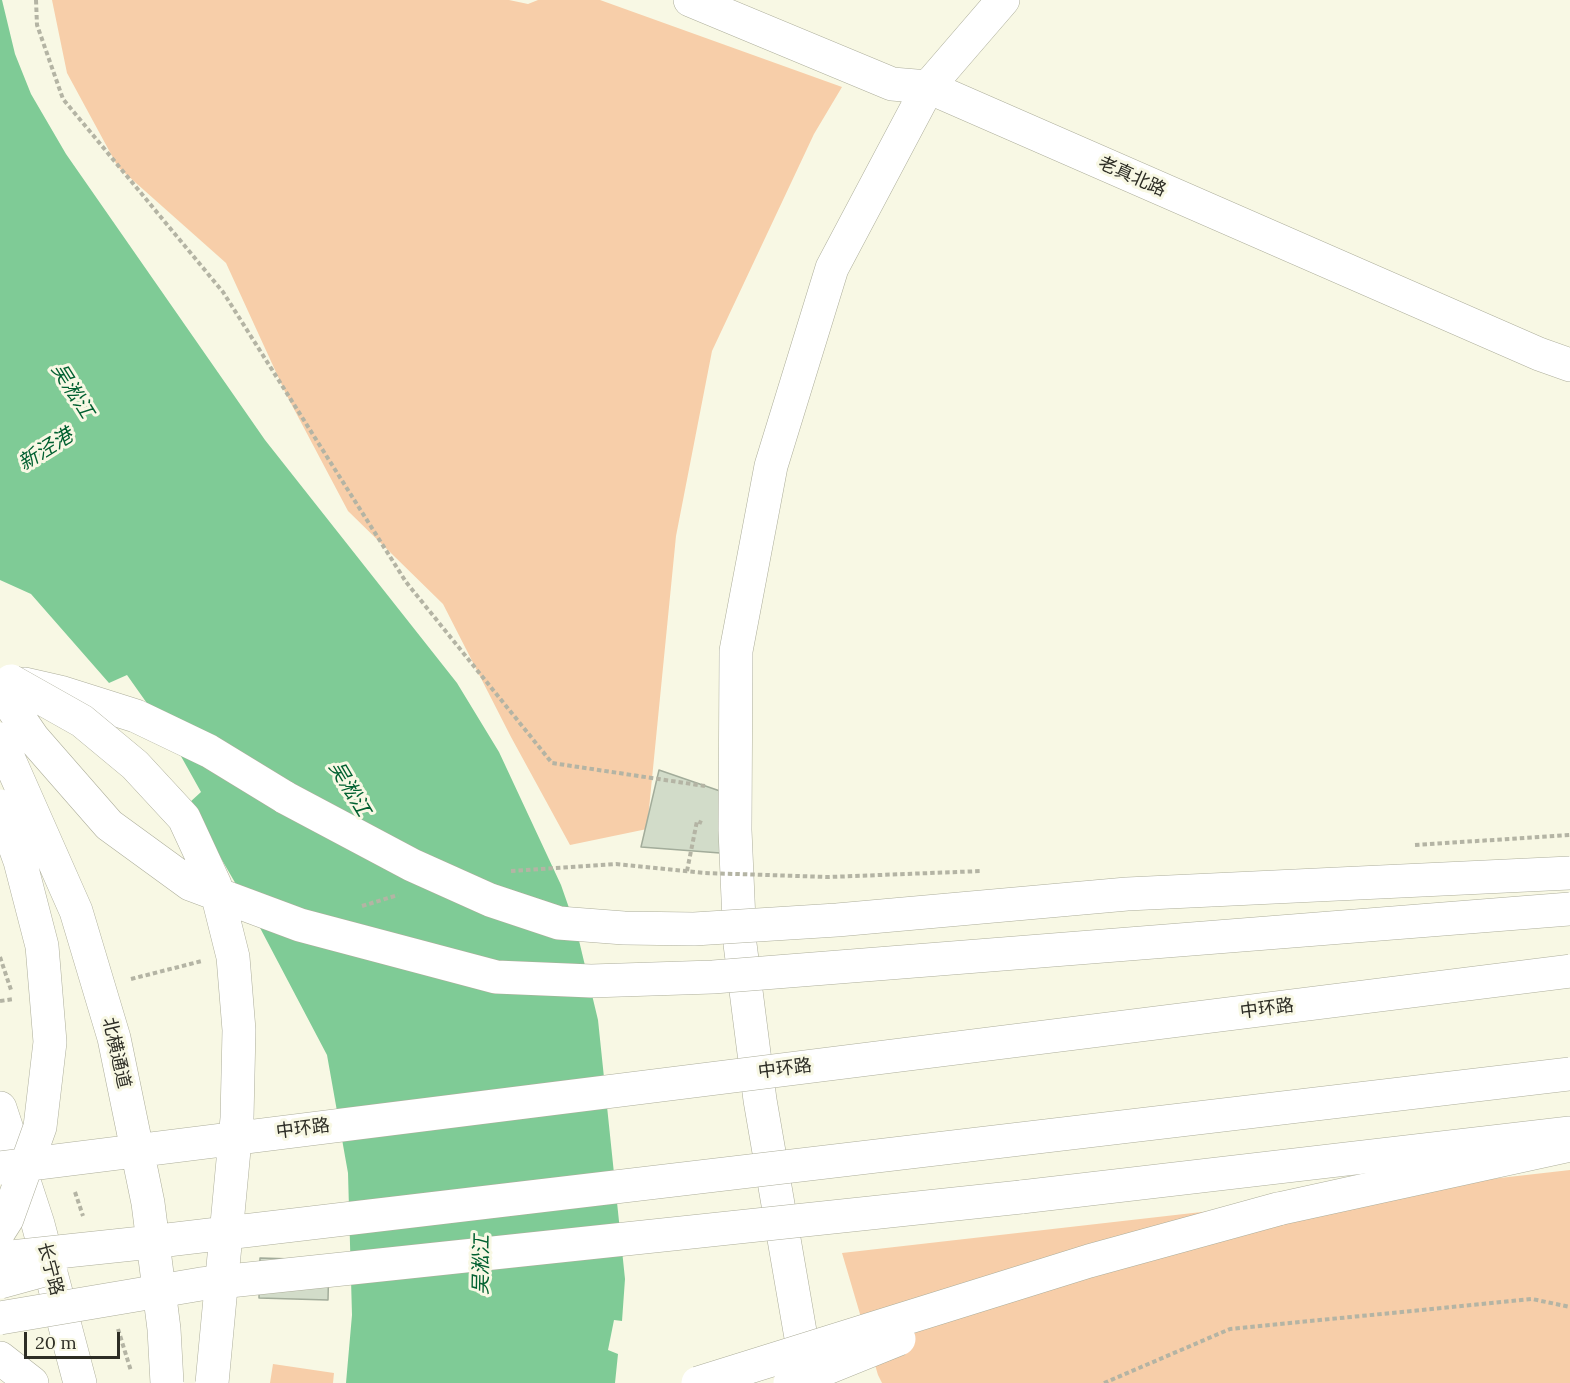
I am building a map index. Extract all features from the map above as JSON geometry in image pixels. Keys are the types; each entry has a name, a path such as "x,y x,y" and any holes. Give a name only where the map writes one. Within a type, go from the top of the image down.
{"main road":[{"name":"老真北路","path":"690,0 892,84 928,87 1517,345 1570,365"},
{"path":"809,1383 760,1100 740,944 735,790 736,651 771,466 832,268 928,87 1003,0"},
{"path":"4,683 60,692 136,716 209,751 286,798 412,865 490,900 559,923 624,928 694,929 837,920 1127,894 1570,873"},
{"path":"4,683 33,738 110,825 190,884 300,925 496,977 591,981 713,977 1570,909"},
{"path":"4,683 82,721 135,765 184,818 215,885 233,957 239,1030 237,1118 212,1383"},
{"name":"北横通道","path":"0,739 76,911 114,1038 148,1203 164,1329 167,1383"},
{"path":"0,806 20,861 42,946 50,1042 40,1127 7,1219 0,1230"},
{"name":"中环路","path":"0,1168 1570,972"},
{"path":"0,1258 1570,1074"},
{"name":"长宁路","path":"0,1108 38,1224 80,1383"},
{"path":"0,1318 201,1284 1021,1197 1570,1132"},
{"path":"0,1144 129,1151"},
{"path":"698,1383 1089,1261 1278,1209 1570,1145"},
{"path":"0,1282 142,1243"},
{"path":"790,1383 1089,1261"},
{"path":"0,1358 32,1383"},
{"path":"0,1374 3,1383"}],"path":[{"path":"36,0 37,26 63,99 223,292 406,582 552,763 735,790"},
{"path":"1408,845 1570,835"},
{"path":"501,872 616,864 705,873 829,877 982,871"},
{"path":"351,910 404,894"},
{"path":"126,980 207,959"},
{"path":"0,1001 21,998"},
{"path":"1104,1383 1230,1329 1532,1299 1570,1307"}],"shaded area":[{"path":"52,0 509,0 528,4 538,0 600,0 842,87 814,134 712,351 676,536 647,829 570,845 511,737 443,604 348,511 286,394 226,263 118,167 67,73"},
{"path":"1570,1170 1570,1383 882,1383 842,1253"},
{"path":"273,1364 334,1373 333,1383 270,1383"}],"water":[{"path":"0,0 2,0 15,54 31,94 66,154 265,440 457,683 499,752 561,885 576,928 598,1020 625,1279 622,1321 614,1320 608,1350 618,1354 615,1383 346,1383 352,1315 348,1173 327,1055 248,905 189,803 201,792 168,733 127,675 109,683 31,594 0,580"}],"building":[{"path":"659,770 720,791 720,853 641,847"},
{"path":"260,1258 329,1260 328,1300 259,1298"}],"water label":[{"name":"吴淞江","path":"72,391"},
{"name":"新泾港","path":"46,450"},
{"name":"吴淞江","path":"349,789"},
{"name":"吴淞江","path":"482,1265"}]}
